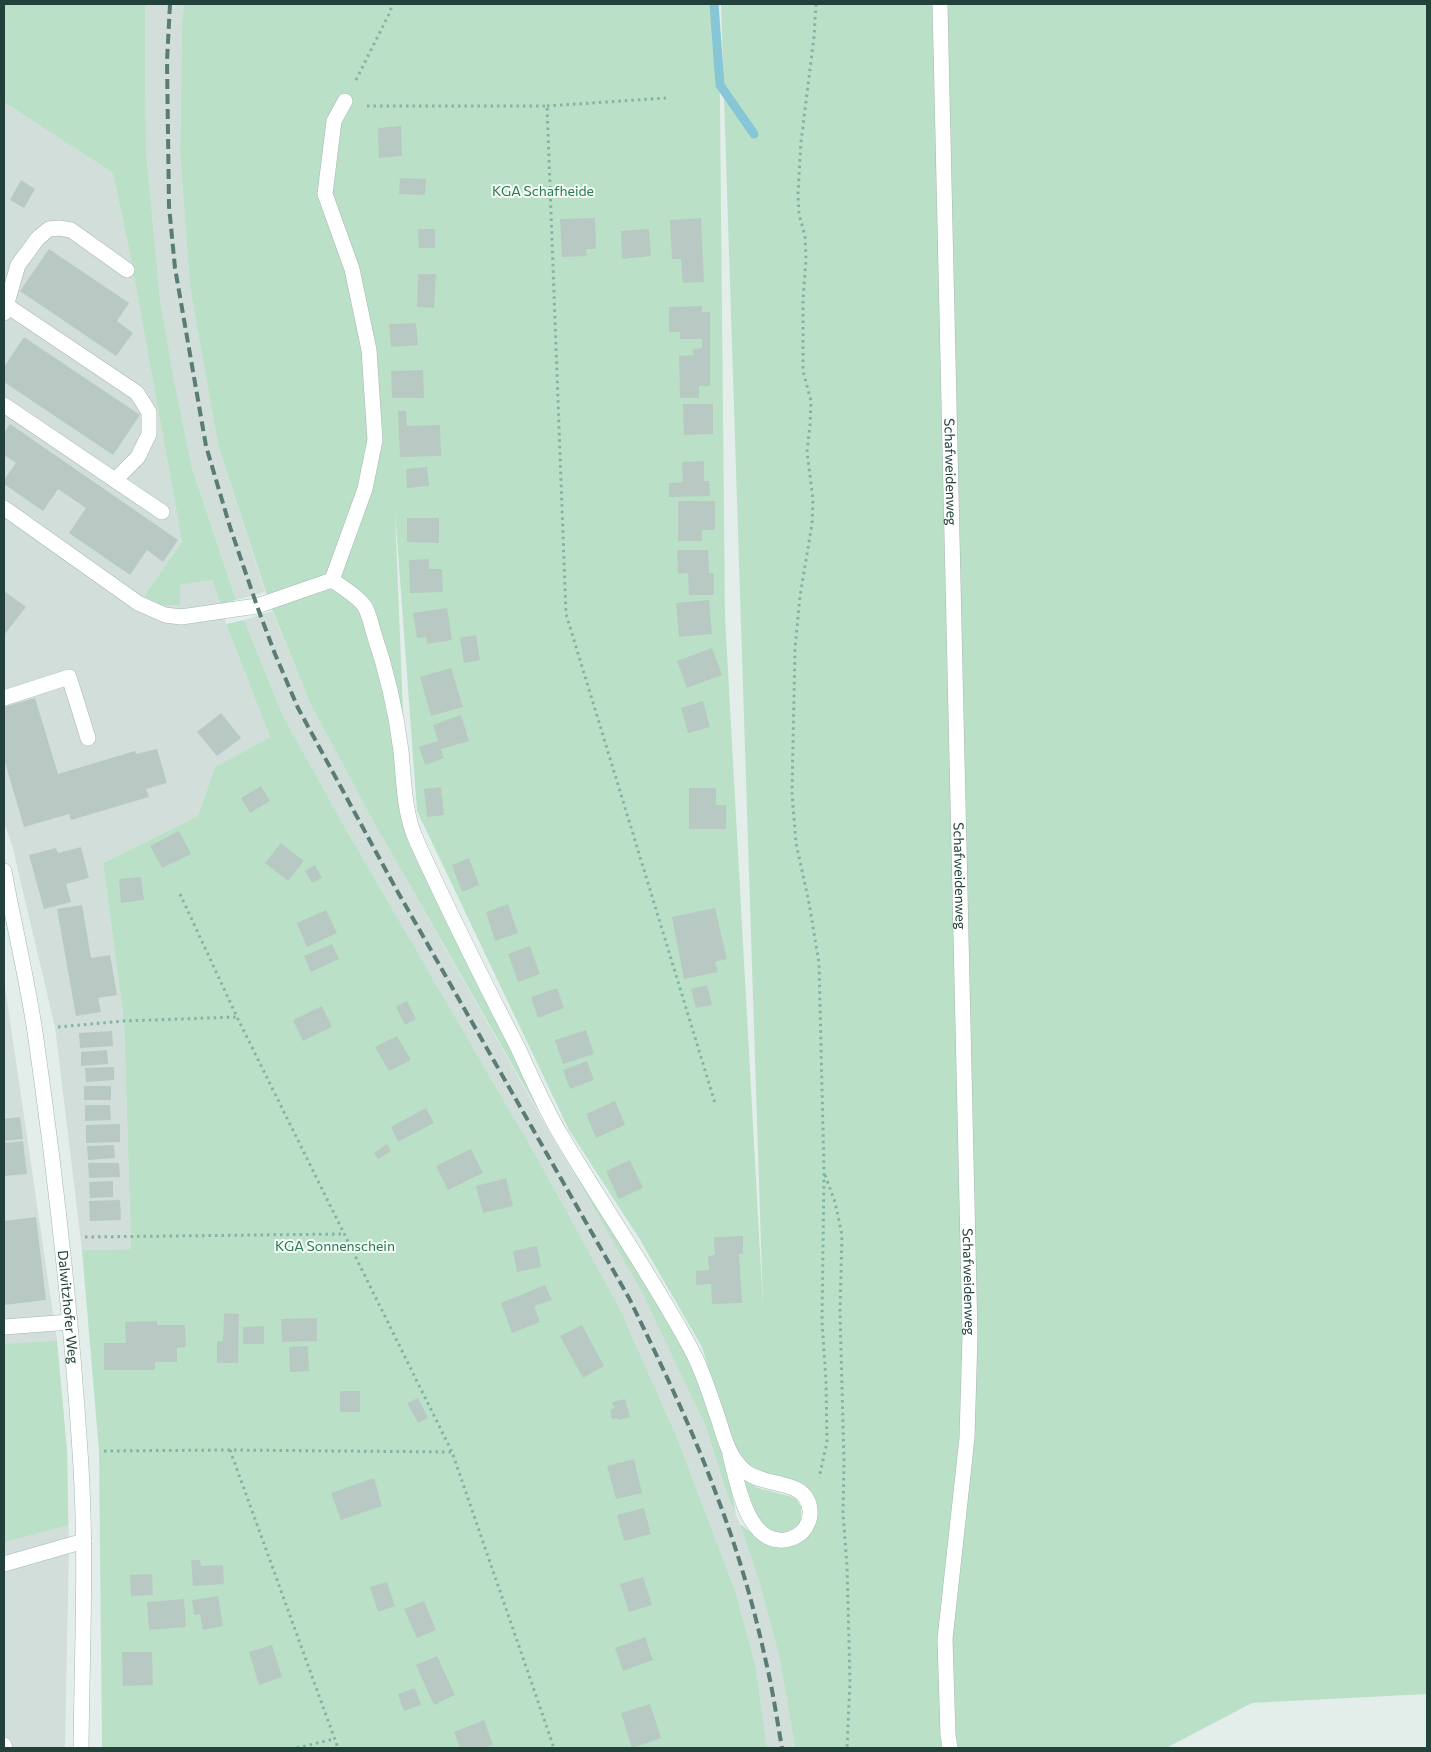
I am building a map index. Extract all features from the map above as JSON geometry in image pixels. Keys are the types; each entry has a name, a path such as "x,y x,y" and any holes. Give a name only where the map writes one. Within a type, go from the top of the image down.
{"street":[{"name":"Schafweidenweg","path":"940,4 970,1336 967,1438 945,1639 950,1748"},
{"path":"332,580 365,489 376,440 367,340 352,269 325,194 334,121 345,101"},
{"path":"115,480 138,457 149,434 149,412 137,393 5,309 18,265 26,252 49,229 71,230 127,270"},
{"path":"4,405 162,512"},
{"path":"4,508 138,603 166,615 182,617 257,606 332,580"},
{"path":"332,580 365,605 382,657 400,746 407,813 415,838 481,977 560,1135 626,1239 692,1350 706,1381 745,1507 752,1521 761,1533 771,1540 785,1541 804,1530 810,1516 810,1507 806,1495 801,1491 753,1476 743,1470 730,1455"},
{"path":"4,698 69,677 88,738"},
{"name":"Dalwitzhofer Weg","path":"4,871 34,1030 70,1322 80,1452 84,1541 81,1748"},
{"path":"4,1327 70,1322"},
{"path":"4,1564 84,1541"}],"path":[{"path":"392,4 390,12 345,101 363,106 548,106 666,98"},
{"path":"810,1507 822,1470 827,1442 826,1381 822,1322 824,1172 819,963 810,903 796,843 792,794 795,648 800,596 812,524 813,498 807,452 811,401 803,371 803,300 806,251 805,236 799,214 798,194 801,142 814,37 816,4"},
{"path":"548,106 566,614 715,1103"},
{"path":"180,894 237,1017 452,1452 554,1748"},
{"path":"34,1030 124,1021 237,1017"},
{"path":"824,1172 836,1202 842,1235 840,1312 844,1463 843,1513 847,1566 850,1682 847,1748"},
{"path":"61,1237 344,1234"},
{"path":"80,1452 230,1450 452,1452"},
{"path":"230,1450 338,1748"},
{"path":"297,1748 334,1740"}],"shaded area":[{"path":"145,4 184,4 182,22 180,153 190,287 218,445 265,592 236,600 192,468 160,298 146,150"},
{"path":"4,102 113,173 130,254 182,542 144,596 180,605 179,585 212,580 226,624 270,737 215,767 198,816 103,863 124,1021 131,1249 82,1250 55,1027 12,845 4,822"},
{"path":"272,611 310,703 372,819 643,1294 706,1427 728,1497 740,1524 760,1584 780,1660 795,1748 767,1748 756,1668 736,1593 676,1435 619,1307 539,1161 348,833 283,716 244,620"},
{"path":"4,980 57,1341 67,1451 69,1546 65,1748 4,1748"}],"green space":[{"path":"4,4 145,4 146,150 160,298 192,468 236,600 220,604 212,580 180,585 180,605 162,605 144,596 182,542 130,254 113,173 4,102"},
{"name":"KGA Schafheide","path":"184,4 719,4 725,616 763,1307 721,4 1427,4 1427,1694 1252,1703 1166,1748 795,1748 780,1660 760,1584 740,1524 754,1535 786,1546 817,1507 751,1469 735,1453 702,1347 639,1238 569,1130 417,811 395,511 407,813 481,977 706,1381 736,1514 728,1497 706,1427 643,1294 372,819 310,703 269,602 218,445 190,287 180,153 182,22"},
{"name":"KGA Sonnenschein","path":"244,620 283,716 348,833 539,1161 619,1307 676,1435 736,1593 756,1668 767,1748 102,1748 99,1451 82,1250 131,1249 124,1021 103,863 198,816 215,767 270,737 226,624"},
{"path":"57,1341 67,1451 68,1525 4,1542 4,1344"},
{"path":"744,1479 758,1488 796,1498 801,1507 801,1522 790,1532 780,1534 771,1531 757,1513"}],"building":[{"path":"401,126 402,156 379,158 378,128"},
{"path":"400,178 426,179 425,195 399,194"},
{"path":"21,180 35,189 24,208 10,200"},
{"path":"595,218 596,249 586,249 587,256 562,257 560,219"},
{"path":"701,218 704,282 683,283 681,259 672,259 670,220"},
{"path":"418,229 435,229 435,248 419,248"},
{"path":"649,229 651,256 622,259 621,231"},
{"path":"49,249 129,303 117,321 133,333 116,356 20,291"},
{"path":"418,274 436,274 434,308 417,307"},
{"path":"702,306 702,312 710,312 710,386 699,386 699,398 680,398 679,356 693,355 693,349 702,348 702,339 680,339 680,332 669,332 669,307"},
{"path":"416,323 418,345 391,347 389,324"},
{"path":"24,337 140,415 113,455 4,382 4,367"},
{"path":"423,370 424,398 392,398 391,371"},
{"path":"683,404 713,404 713,434 684,435"},
{"path":"398,411 406,411 407,426 440,425 441,456 400,457"},
{"path":"10,424 178,540 163,562 147,550 130,575 69,533 86,508 58,489 43,511 4,484 4,480 16,463 4,455 4,433"},
{"path":"704,461 704,481 709,481 710,496 669,497 669,483 683,482 682,462"},
{"path":"427,467 429,486 407,488 406,469"},
{"path":"678,501 715,501 715,530 702,530 702,541 678,541"},
{"path":"407,518 439,518 439,543 407,542"},
{"path":"677,550 708,550 709,573 714,573 714,595 689,595 688,573 678,574"},
{"path":"429,559 429,569 442,569 443,592 410,593 409,560"},
{"path":"4,591 26,607 4,635"},
{"path":"709,600 712,634 679,637 676,603"},
{"path":"447,608 452,640 427,644 426,637 417,638 413,613"},
{"path":"476,635 480,660 464,663 460,638"},
{"path":"712,648 722,675 687,688 677,661"},
{"path":"451,668 463,707 431,716 420,677"},
{"path":"35,698 58,774 135,751 136,754 157,749 167,783 146,789 149,797 71,820 69,814 24,827 4,759 4,707"},
{"path":"703,701 710,727 688,733 681,708"},
{"path":"221,713 241,738 217,756 197,732"},
{"path":"461,715 469,741 441,749 444,758 425,765 419,747 438,741 433,725"},
{"path":"261,786 270,801 250,813 241,798"},
{"path":"441,787 444,815 427,817 424,789"},
{"path":"689,788 716,788 716,805 726,805 726,829 689,829"},
{"path":"179,831 191,854 162,868 150,846"},
{"path":"281,843 304,861 288,881 265,863"},
{"path":"81,847 89,878 66,884 71,902 44,909 29,855 56,848 58,853"},
{"path":"469,858 479,885 462,892 452,865"},
{"path":"315,865 322,878 312,883 305,871"},
{"path":"141,877 144,900 121,903 119,879"},
{"path":"508,904 518,933 495,941 486,912"},
{"path":"82,905 91,958 110,955 117,995 98,998 101,1012 76,1016 57,909"},
{"path":"715,908 727,959 715,962 718,972 684,979 672,917"},
{"path":"326,910 337,933 307,947 297,923"},
{"path":"332,944 339,959 311,972 304,956"},
{"path":"530,946 540,974 518,982 508,954"},
{"path":"707,985 712,1005 696,1008 691,989"},
{"path":"557,988 564,1008 538,1018 531,997"},
{"path":"407,1001 416,1019 405,1025 396,1007"},
{"path":"322,1006 332,1027 303,1041 293,1020"},
{"path":"586,1030 594,1054 563,1064 555,1040"},
{"path":"112,1031 113,1046 80,1048 79,1033"},
{"path":"397,1036 411,1060 389,1071 375,1047"},
{"path":"107,1050 108,1064 81,1066 81,1052"},
{"path":"587,1061 594,1080 570,1089 563,1070"},
{"path":"114,1067 114,1080 86,1082 85,1068"},
{"path":"84,1086 111,1086 111,1100 84,1100"},
{"path":"615,1101 625,1125 596,1138 586,1114"},
{"path":"85,1105 110,1105 111,1120 85,1121"},
{"path":"426,1108 434,1123 398,1142 391,1127"},
{"path":"20,1117 23,1139 4,1141 4,1119"},
{"path":"120,1124 120,1142 86,1143 86,1125"},
{"path":"23,1141 27,1174 4,1176 4,1143"},
{"path":"387,1144 391,1151 378,1159 374,1153"},
{"path":"114,1145 115,1158 88,1160 87,1146"},
{"path":"471,1149 483,1173 448,1190 436,1166"},
{"path":"630,1160 643,1188 619,1199 606,1171"},
{"path":"88,1163 119,1163 120,1177 89,1178"},
{"path":"506,1178 513,1206 483,1213 476,1186"},
{"path":"113,1181 113,1197 90,1198 89,1182"},
{"path":"120,1200 121,1220 90,1221 89,1201"},
{"path":"36,1217 46,1300 4,1305 4,1221"},
{"path":"743,1236 743,1254 739,1254 742,1303 712,1304 711,1284 696,1285 696,1271 709,1270 708,1256 715,1255 714,1237"},
{"path":"537,1246 541,1267 517,1272 513,1251"},
{"path":"545,1285 552,1300 534,1306 540,1322 512,1333 501,1303"},
{"path":"224,1313 239,1314 238,1363 217,1363 217,1342 223,1341"},
{"path":"317,1318 317,1341 282,1342 281,1319"},
{"path":"157,1321 157,1325 185,1325 186,1347 177,1348 177,1362 155,1362 155,1370 104,1370 104,1343 126,1343 125,1322"},
{"path":"582,1325 604,1366 583,1378 560,1336"},
{"path":"264,1326 264,1344 243,1344 243,1327"},
{"path":"308,1346 309,1371 290,1372 289,1347"},
{"path":"340,1391 360,1391 360,1412 340,1412"},
{"path":"418,1398 428,1418 418,1423 407,1403"},
{"path":"625,1399 630,1417 618,1420 618,1418 612,1419 610,1410 614,1408 612,1402"},
{"path":"634,1459 642,1493 616,1499 607,1466"},
{"path":"374,1478 382,1506 341,1520 331,1493"},
{"path":"644,1508 651,1534 624,1541 617,1515"},
{"path":"191,1560 200,1560 201,1566 223,1565 224,1584 193,1586"},
{"path":"152,1574 153,1595 131,1596 130,1575"},
{"path":"643,1577 652,1605 629,1612 620,1584"},
{"path":"387,1582 395,1606 378,1612 370,1587"},
{"path":"218,1596 223,1626 203,1630 200,1614 194,1615 192,1600"},
{"path":"184,1599 186,1627 149,1630 147,1602"},
{"path":"424,1601 436,1630 417,1638 404,1609"},
{"path":"645,1637 653,1660 623,1671 615,1648"},
{"path":"272,1645 282,1677 259,1685 249,1652"},
{"path":"122,1652 152,1652 153,1685 123,1686"},
{"path":"437,1656 455,1695 434,1705 416,1665"},
{"path":"415,1688 421,1705 404,1711 398,1694"},
{"path":"650,1704 661,1738 632,1748 621,1713"},
{"path":"484,1720 493,1745 484,1748 460,1748 454,1732"}],"waterway":[{"path":"714,4 720,85 754,134"}],"railway":[{"path":"170,4 167,61 169,206 175,268 206,446 230,527 257,606 298,708 395,887 629,1298 676,1397 708,1473 745,1579 773,1695 782,1748"}]}
